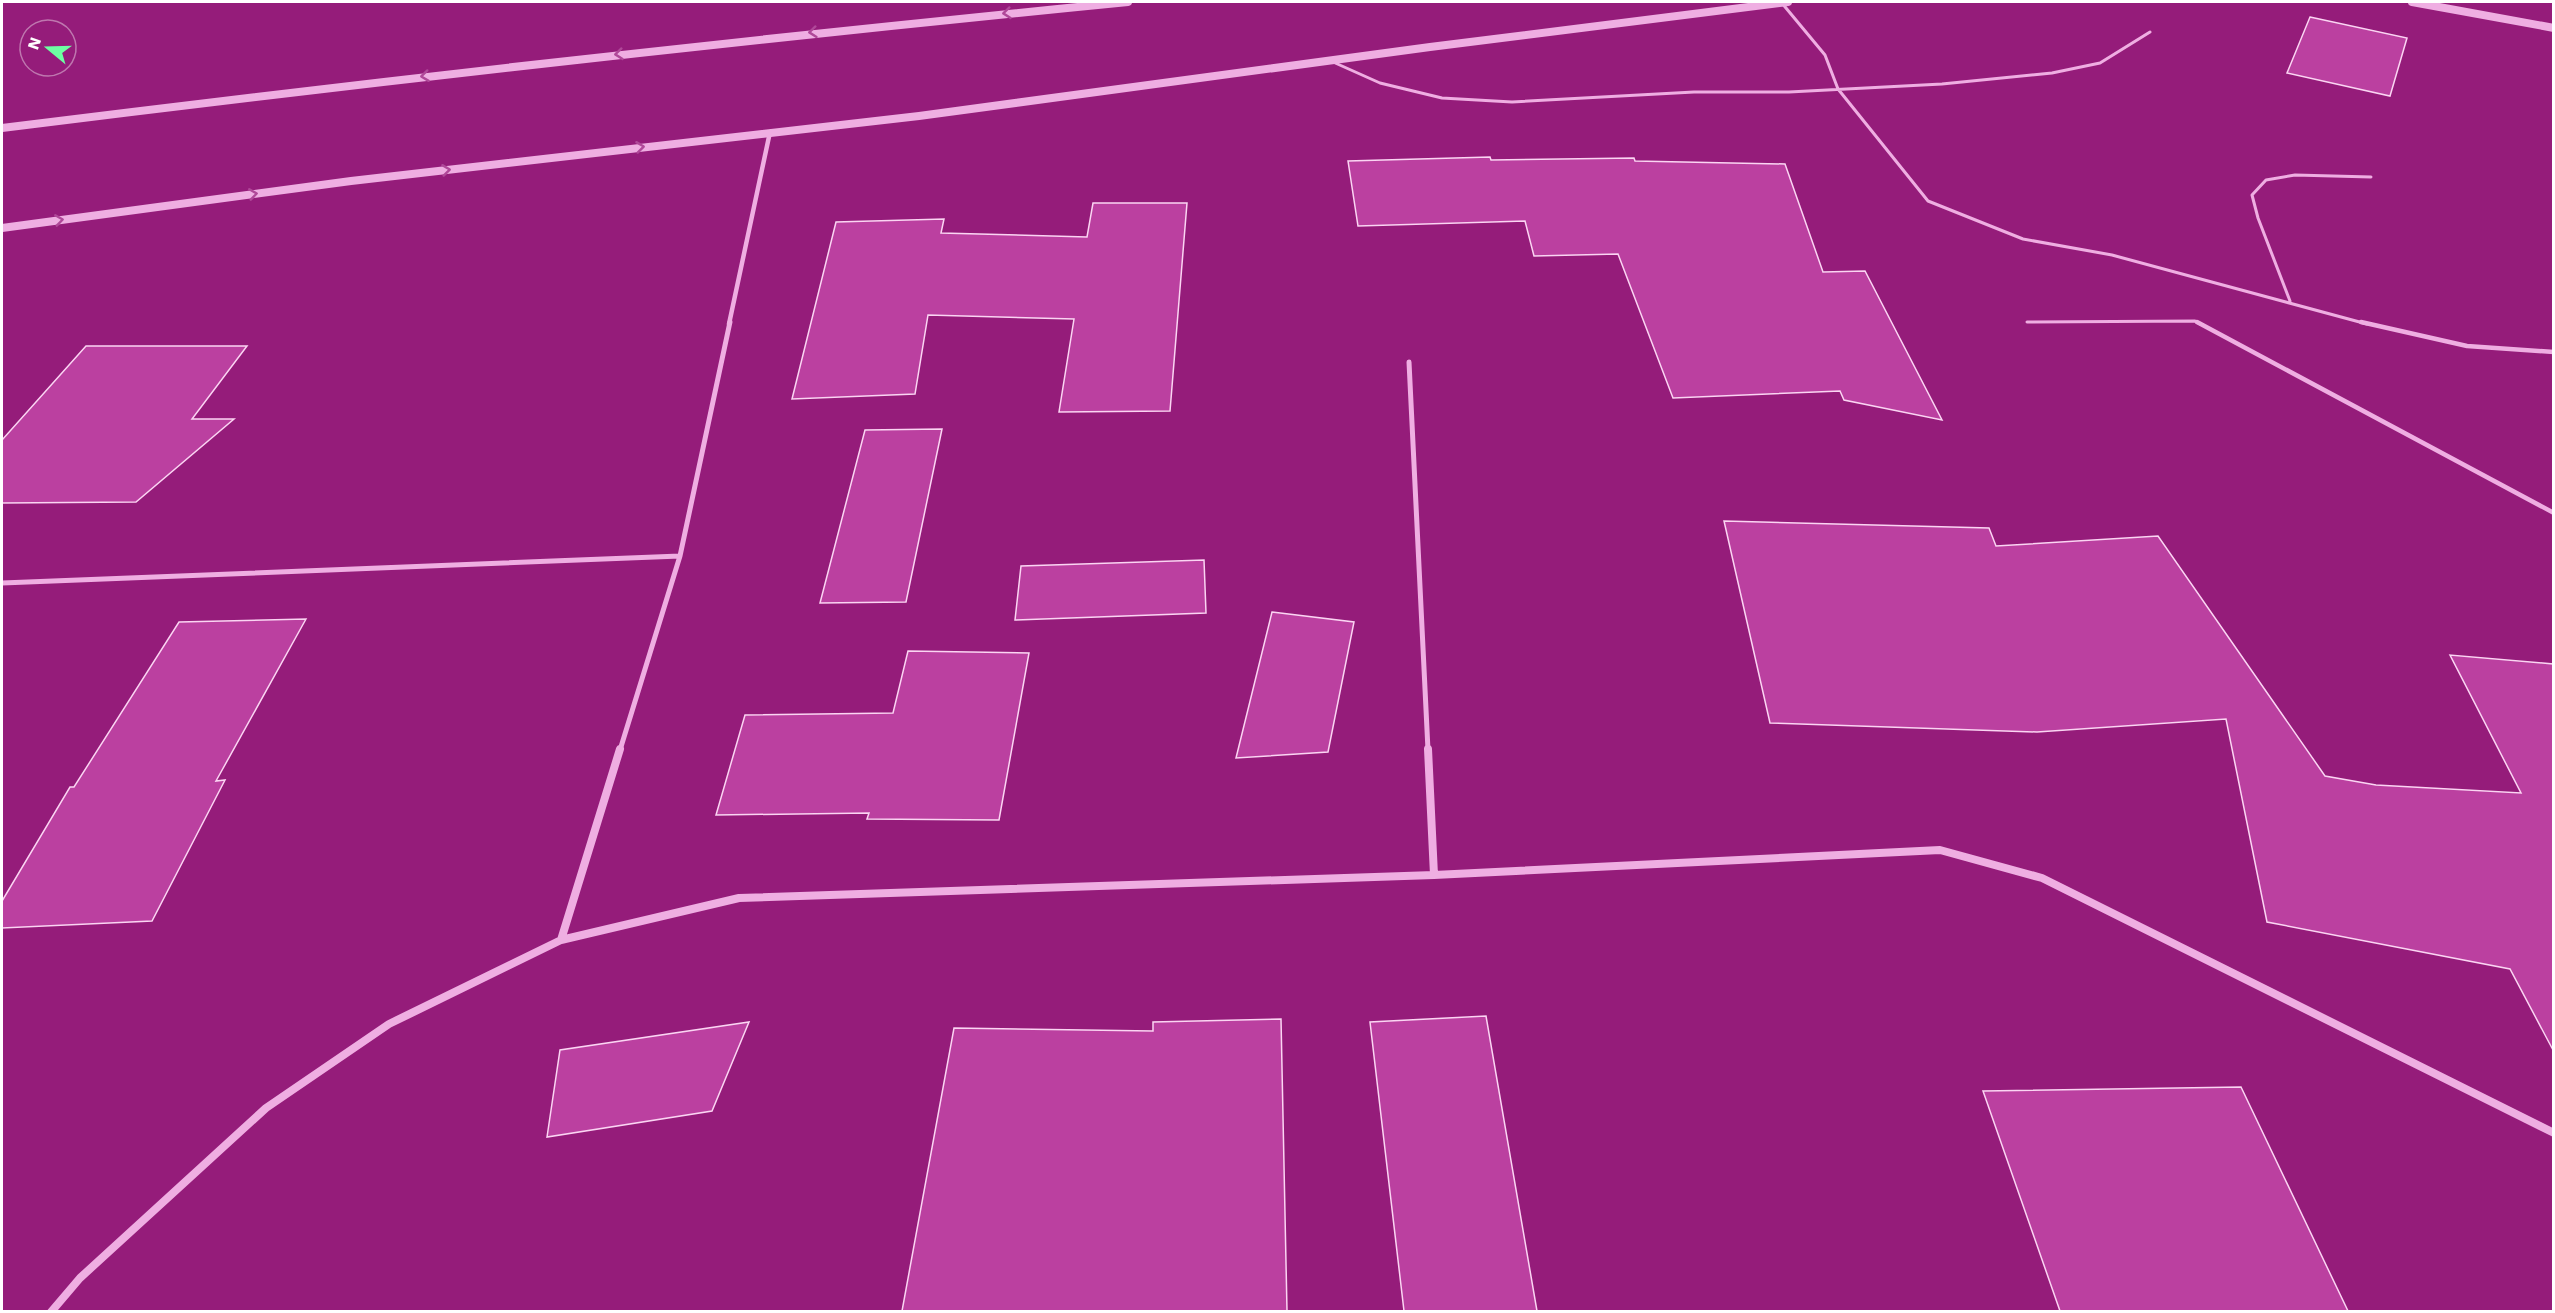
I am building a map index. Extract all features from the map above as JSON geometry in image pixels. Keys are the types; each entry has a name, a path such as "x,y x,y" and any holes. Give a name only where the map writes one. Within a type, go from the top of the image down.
{"street":[{"path":"2,128 440,74 809,33 1128,2"},
{"path":"2,228 351,181 919,116 1784,2"},
{"path":"2412,2 2553,28"},
{"path":"561,940 680,556 770,132"},
{"path":"1409,362 1434,875"},
{"path":"2,583 680,556"},
{"path":"51,1311 80,1278 266,1108 389,1024 561,940 740,898 1434,875 1940,850 2042,878 2553,1133"}],"lane":[{"path":"1784,2 1825,55 1838,89 1928,201 2023,239 2112,255 2364,323 2467,346 2553,352"},
{"path":"1331,60 1380,83 1442,98 1512,102 1694,92 1789,92 1942,84 2052,73 2100,63 2150,32"},
{"path":"2290,302 2258,218 2252,195 2266,180 2295,175 2371,177"},
{"path":"2027,322 2195,321 2553,513"}],"building":[{"path":"2310,17 2407,38 2390,96 2287,73"},
{"path":"1490,157 1491,160 1634,158 1635,161 1785,164 1823,272 1865,271 1942,420 1844,400 1840,391 1673,398 1618,254 1534,256 1525,221 1358,226 1348,161"},
{"path":"1093,203 1187,203 1170,411 1059,412 1074,319 928,315 915,394 792,399 836,222 944,219 941,233 1087,237"},
{"path":"86,346 247,346 192,419 234,419 136,502 2,503 2,440"},
{"path":"942,429 906,602 820,603 865,430"},
{"path":"1724,521 1989,528 1996,546 2158,536 2325,776 2376,785 2521,793 2450,655 2553,664 2553,1050 2510,969 2267,922 2226,719 2037,732 1770,723"},
{"path":"1204,560 1206,613 1015,620 1021,566"},
{"path":"1272,612 1354,622 1328,752 1236,758"},
{"path":"306,619 216,781 225,780 152,921 2,928 2,901 70,787 74,787 179,622"},
{"path":"908,651 1029,653 999,820 867,819 869,813 716,815 745,715 893,713"},
{"path":"1486,1016 1537,1311 1404,1311 1370,1022"},
{"path":"1281,1019 1287,1311 902,1311 954,1028 1153,1031 1153,1022"},
{"path":"749,1022 712,1111 547,1137 560,1050"},
{"path":"2241,1087 2348,1311 2060,1311 1983,1091"}]}
